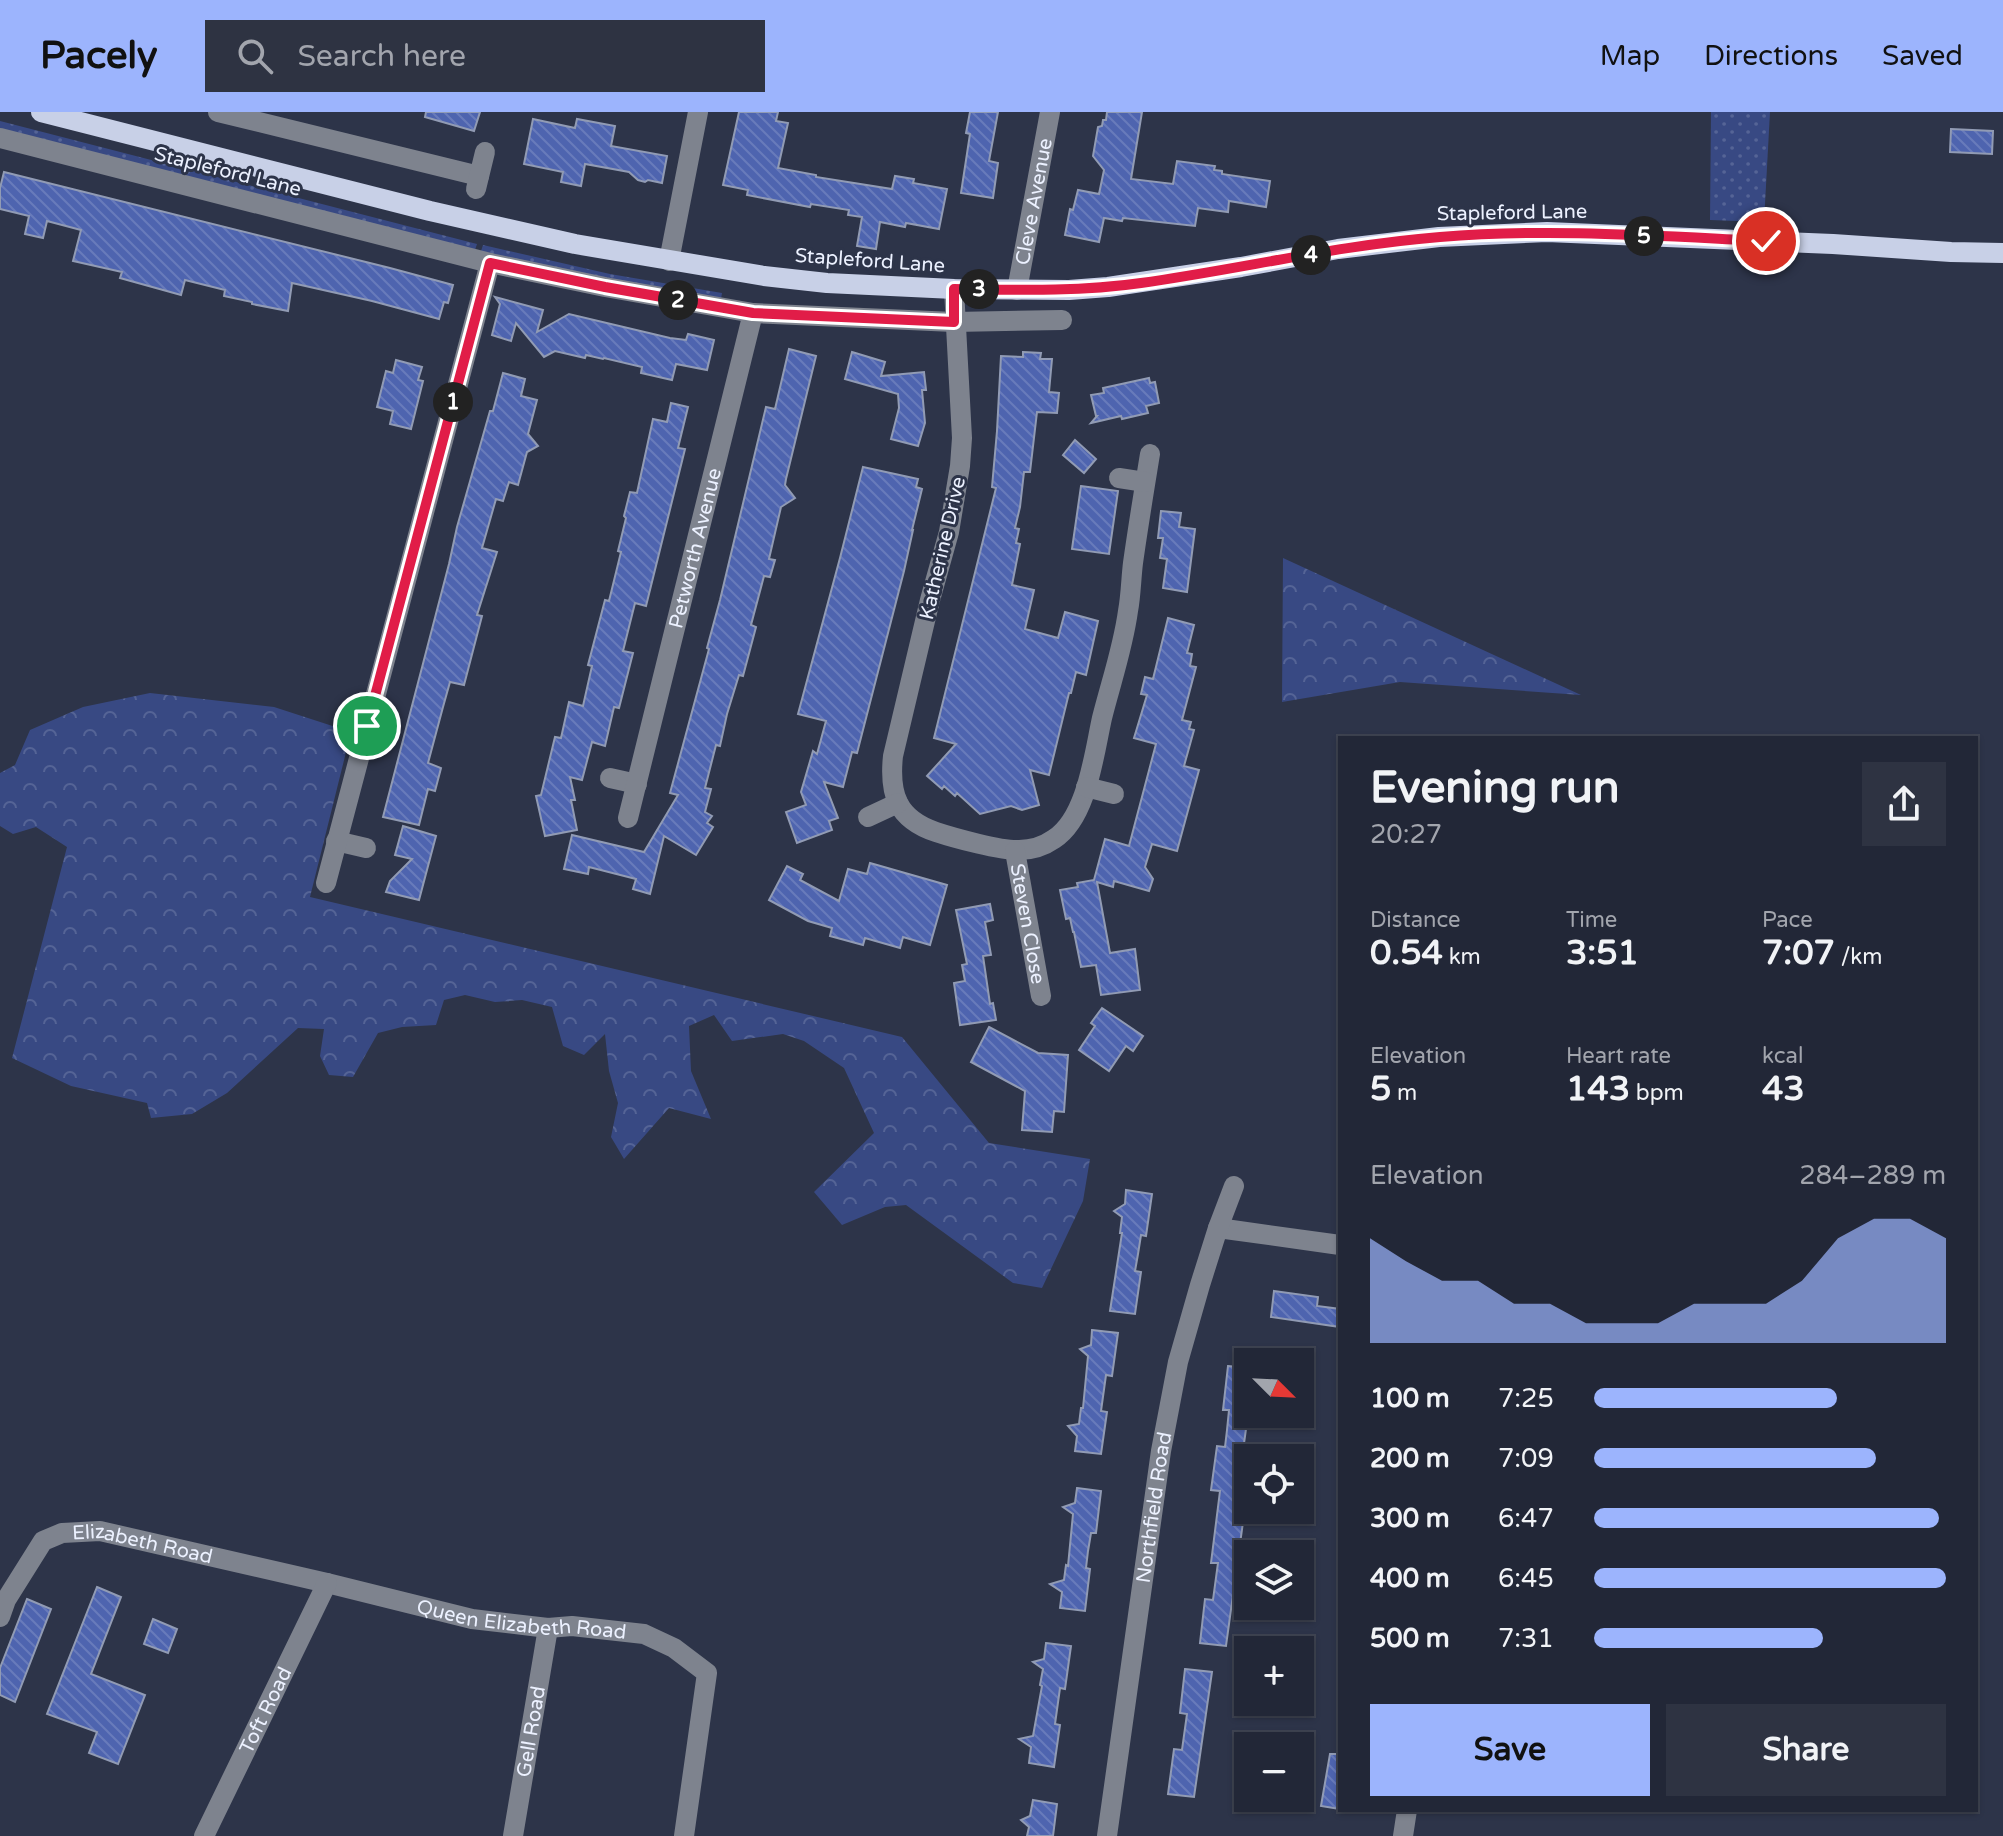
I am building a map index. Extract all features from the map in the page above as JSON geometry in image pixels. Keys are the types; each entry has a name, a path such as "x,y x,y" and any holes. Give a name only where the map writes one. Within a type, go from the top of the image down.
{"main road":[{"name":"Stapleford Lane","path":"41,112 430,211 575,244 764,276 827,283 1069,290 1140,283 1338,249 1439,237 1547,232 2003,253"},
{"name":"Stapleford Lane","path":"1951,252 2003,261"}],"street":[{"path":"218,112 477,182 485,152"},
{"path":"669,261 698,112"},
{"name":"Cleve Avenue","path":"1017,290 1050,112"},
{"name":"Stapleford Lane","path":"0,138 490,263 753,313 954,322 1062,320"},
{"path":"326,883 490,263"},
{"name":"Katherine Drive","path":"898,803 892,790 893,756 949,532 960,466 962,438 954,289"},
{"name":"Petworth Avenue","path":"628,818 753,313"},
{"path":"868,817 898,803 920,826 1015,851 1054,840 1067,828 1086,787 1118,663 1129,611 1150,454"},
{"path":"1119,478 1145,482"},
{"path":"610,778 637,784"},
{"path":"1086,787 1114,794"},
{"path":"336,841 366,848"},
{"name":"Steven Close","path":"1015,851 1041,996"},
{"name":"Northfield Road","path":"1107,1836 1161,1451 1178,1362 1218,1228 1234,1186"},
{"path":"1218,1228 1338,1245"},
{"name":"Elizabeth Road","path":"0,1617 6,1600 43,1541 62,1533 100,1531 327,1583"},
{"name":"Queen Elizabeth Road","path":"327,1583 472,1619 644,1634 674,1648 707,1673 684,1836"},
{"name":"Toft Road","path":"204,1836 327,1583"},
{"name":"Gell Road","path":"513,1836 548,1628"},
{"path":"1403,1836 1407,1812"}],"green space":[{"path":"1711,112 1770,112 1764,222 1710,220"},
{"path":"0,121 477,244 475,250 0,130"},
{"path":"483,245 610,274 722,293 721,299 607,281 481,251"},
{"path":"1283,558 1581,695 1400,682 1282,702"},
{"path":"150,693 274,707 351,732 310,897 902,1037 989,1143 1090,1159 1083,1201 1042,1288 1013,1283 906,1205 885,1207 842,1225 814,1192 874,1133 844,1068 804,1041 783,1034 732,1041 714,1015 689,1026 691,1071 711,1119 669,1108 624,1159 611,1137 618,1103 609,1071 605,1034 584,1055 563,1046 552,1007 522,1000 495,1002 465,995 444,1000 436,1025 402,1027 378,1033 353,1077 329,1075 320,1056 324,1029 298,1028 227,1093 192,1114 151,1118 147,1103 71,1086 12,1058 67,847 36,827 13,834 0,826 0,773 15,765 30,730 83,707"}],"building":[{"path":"426,112 480,112 474,131 425,117"},
{"path":"739,112 778,112 776,121 788,123 778,168 892,189 895,176 914,179 913,183 947,189 939,229 880,222 876,249 857,246 862,217 848,215 849,210 811,204 810,207 747,195 748,190 723,185"},
{"path":"970,112 998,112 989,161 998,163 993,198 961,193 970,134 966,133"},
{"path":"1107,112 1142,112 1131,179 1173,184 1177,161 1215,166 1214,170 1222,171 1222,174 1270,181 1266,207 1229,201 1228,212 1198,208 1195,226 1104,218 1099,242 1065,235 1070,209 1073,210 1078,190 1099,194 1104,170 1093,156 1098,127 1106,120"},
{"path":"533,119 575,128 577,119 615,126 611,146 667,156 662,183 645,182 629,172 585,164 581,186 561,182 563,172 524,164"},
{"path":"1951,129 1993,131 1992,154 1950,152"},
{"path":"4,172 453,285 439,319 292,283 288,311 224,296 225,290 185,280 181,295 120,278 122,272 73,261 81,230 47,221 43,238 25,234 29,216 0,209"},
{"path":"495,297 543,310 537,332 569,314 670,338 686,340 688,334 714,340 707,370 676,364 672,380 641,373 642,367 604,358 586,355 585,358 555,351 544,357 516,323 511,341 492,335 500,304"},
{"path":"789,349 816,356 785,485 795,498 781,507 769,559 775,560 770,577 764,576 751,625 756,627 743,676 739,675 705,788 711,789 705,812 712,816 707,823 713,827 696,855 664,836 650,894 633,889 636,879 589,867 588,874 564,869 572,835 644,852 678,795 670,793 709,649 766,407 775,409"},
{"path":"852,352 885,362 881,376 924,372 925,423 918,446 891,439 899,408 898,394 845,379"},
{"path":"1023,352 1041,353 1040,359 1052,359 1049,392 1059,393 1057,413 1037,412 1030,472 1024,472 1015,528 1019,529 1016,543 1020,544 1012,585 1034,590 1025,629 1058,638 1065,612 1098,621 1086,675 1076,672 1069,693 1049,775 1030,770 1039,805 1022,810 1011,806 980,814 957,793 955,796 944,786 942,789 927,776 956,744 934,738 996,488 992,487 1001,356 1023,357"},
{"path":"396,360 422,367 418,380 423,381 411,429 390,424 393,411 377,407 386,371 393,373"},
{"path":"503,373 525,379 521,396 537,400 528,434 538,446 527,452 518,485 509,482 503,501 496,499 482,548 497,552 477,615 482,616 464,685 450,682 428,763 441,768 435,791 428,789 419,825 383,817 457,527"},
{"path":"1149,378 1150,383 1155,382 1159,403 1146,406 1148,413 1091,423 1097,416 1091,395 1104,393 1103,388"},
{"path":"671,403 688,407 678,448 685,449 646,606 635,603 623,651 633,653 619,708 614,707 605,746 592,742 582,780 570,777 577,830 545,836 536,796 541,795 555,737 561,738 569,702 583,706 592,666 588,665 621,552 618,551 630,492 637,493 653,419 667,422"},
{"path":"1075,440 1096,459 1084,473 1063,455"},
{"path":"863,467 918,479 916,487 922,489 857,753 852,752 843,787 824,782 838,818 829,821 832,830 797,843 786,812 806,805 801,792 813,751 817,754 826,721 798,714"},
{"path":"1081,486 1118,491 1109,554 1072,549"},
{"path":"1161,511 1181,513 1179,527 1195,529 1187,592 1163,588 1167,559 1160,558 1163,538 1158,538"},
{"path":"1168,618 1194,625 1187,653 1192,654 1190,666 1196,667 1182,720 1191,722 1189,729 1194,730 1184,766 1199,770 1177,851 1152,844 1145,867 1153,879 1149,891 1114,881 1113,887 1097,882 1110,953 1135,949 1140,990 1101,995 1096,965 1081,967 1074,932 1070,918 1066,919 1060,890 1094,880 1105,839 1129,846 1156,744 1134,738 1147,695 1141,694 1145,677 1153,679"},
{"path":"403,826 436,836 419,900 386,892 390,881 412,859 395,855"},
{"path":"870,863 947,885 930,945 903,937 900,948 865,938 863,945 830,936 832,928 808,921 769,900 787,866 803,874 800,880 839,901 848,869 867,874"},
{"path":"990,904 993,920 985,922 991,955 983,956 990,1004 993,1003 996,1020 960,1025 954,983 965,981 962,965 967,964 956,910"},
{"path":"1102,1008 1143,1036 1133,1051 1126,1046 1109,1071 1079,1050 1095,1026 1091,1023"},
{"path":"989,1027 1038,1053 1068,1055 1064,1112 1054,1111 1052,1132 1022,1130 1025,1091 971,1062"},
{"path":"1126,1190 1152,1194 1146,1236 1141,1235 1135,1271 1141,1272 1135,1314 1110,1311 1122,1233 1122,1217 1114,1211 1125,1204"},
{"path":"1274,1291 1318,1297 1317,1306 1338,1309 1338,1327 1271,1317"},
{"path":"1092,1330 1118,1333 1112,1376 1106,1375 1101,1411 1107,1412 1101,1454 1075,1451 1077,1436 1068,1426 1079,1424 1083,1408 1088,1356 1080,1349 1091,1345"},
{"path":"1228,1366 1234,1367 1234,1428 1246,1428 1244,1444 1234,1444 1233,1521 1234,1524 1243,1524 1241,1540 1234,1540 1234,1588 1226,1646 1200,1643 1205,1599 1213,1600 1218,1563 1211,1563 1220,1491 1211,1490 1217,1446 1225,1447 1229,1410 1223,1410"},
{"path":"1077,1488 1101,1491 1096,1533 1091,1533 1088,1551 1086,1568 1090,1569 1085,1611 1060,1608 1062,1592 1050,1584 1064,1580 1068,1566 1073,1514 1063,1507 1075,1503"},
{"path":"97,1587 121,1597 91,1674 145,1695 118,1764 89,1753 97,1732 47,1714"},
{"path":"27,1599 51,1609 15,1702 0,1695 0,1668"},
{"path":"153,1619 177,1629 168,1653 144,1644"},
{"path":"1046,1643 1071,1646 1065,1689 1060,1688 1055,1724 1060,1725 1054,1767 1029,1763 1031,1747 1019,1739 1033,1736 1043,1669 1033,1662 1044,1659"},
{"path":"1185,1669 1212,1672 1194,1797 1168,1794 1174,1749 1182,1750 1187,1714 1180,1713"},
{"path":"1330,1754 1338,1754 1338,1809 1321,1806"},
{"path":"1033,1800 1057,1804 1053,1836 1027,1836 1029,1827 1021,1820 1030,1816"}],"route":[{"path":"367,726 490,263 753,313 954,322 954,289 1069,290 1108,287 1338,249 1439,237 1547,232 1766,241"}]}
